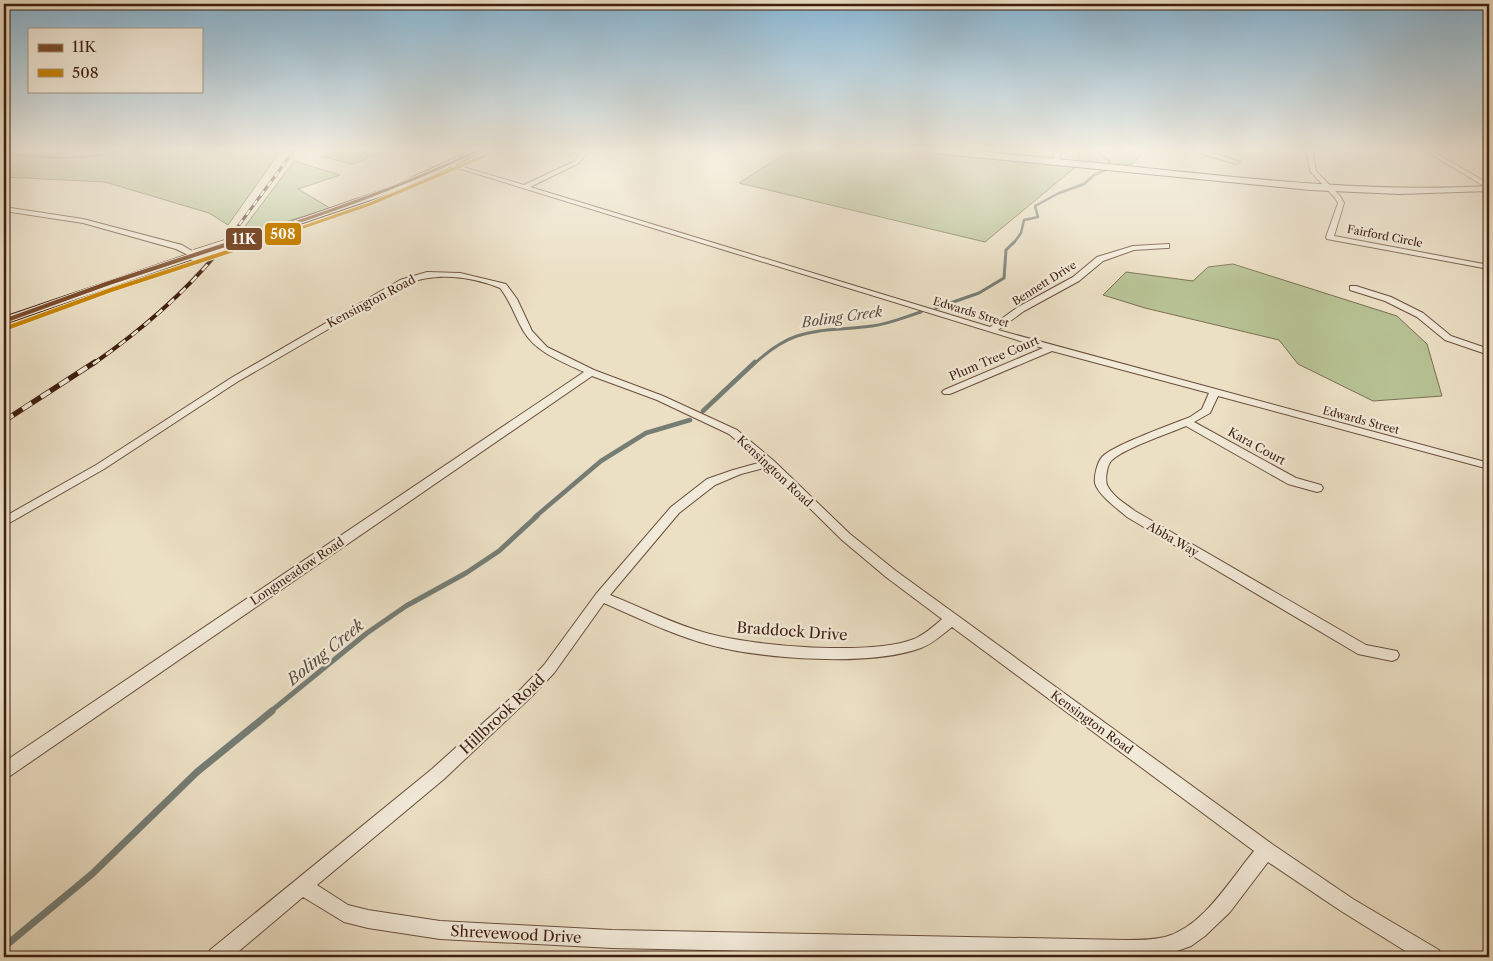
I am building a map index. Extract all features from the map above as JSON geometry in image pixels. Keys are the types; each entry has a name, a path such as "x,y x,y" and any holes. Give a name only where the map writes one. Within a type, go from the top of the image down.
{"street":[{"path":"4,321 78,294 385,194"},
{"name":"Edwards Street","path":"547,194 1052,348 1489,466"},
{"name":"Fairford Circle","path":"1334,194 1341,203 1330,237 1489,267"},
{"path":"4,209 83,221 179,247 195,255"},
{"name":"Bennett Drive","path":"992,330 1021,309 1076,279 1100,259 1133,248 1166,246"},
{"name":"Kensington Road","path":"4,522 100,467 234,380 403,282 424,275 450,274 503,286 513,299 528,332 535,342 556,356 591,372 660,398 724,427 743,439 846,537 891,574 1266,850 1348,906 1432,957"},
{"path":"1353,288 1388,298 1420,315 1448,338 1489,352"},
{"name":"Plum Tree Court","path":"947,392 1052,348"},
{"name":"Longmeadow Road","path":"4,770 591,372"},
{"name":"Abba Way","path":"1216,392 1206,410 1186,422 1118,451 1106,459 1102,469 1101,484 1110,498 1131,514 1363,650 1392,655"},
{"name":"Kara Court","path":"1186,422 1292,481 1317,488"},
{"name":"Hillbrook Road","path":"217,957 438,774 526,693 549,669 601,597 665,521 697,491 727,475 770,464"},
{"name":"Braddock Drive","path":"601,597 708,639 760,648 843,652 890,650 916,644 935,633 951,619"},
{"name":"Shrevewood Drive","path":"303,887 344,912 368,919 440,930 612,939 1126,950 1167,946 1190,936 1224,906 1266,850"}],"green space":[{"path":"145,194 250,194 228,225 209,213"},
{"path":"269,194 306,194 330,208 237,237"},
{"path":"784,194 1043,194 985,242"},
{"path":"1233,264 1397,316 1427,344 1442,396 1373,401 1298,364 1279,340 1145,308 1103,295 1126,272 1193,281 1208,267"}],"waterway":[{"name":"Boling Creek","path":"1013,244 1021,233 1024,220 1038,217 1035,206 1057,194"},
{"name":"Boling Creek","path":"936,308 979,293 1004,278 1006,250 1014,242"},
{"name":"Boling Creek","path":"754,364 769,351 796,336 878,325 921,312"},
{"name":"Boling Creek","path":"703,411 755,362"},
{"name":"Boling Creek","path":"535,517 601,461 646,433 690,420"},
{"name":"Boling Creek","path":"270,712 367,633 406,606 466,573 499,551 537,516"},
{"name":"Boling Creek","path":"4,947 92,874 197,772 272,711"}],"railway":[{"path":"225,244 262,194"},
{"path":"93,364 130,337 164,308 196,277 226,242"},
{"path":"4,421 95,362"}],"transit line":[{"name":"11K","path":"4,321 130,276 329,212 378,194"},
{"name":"508","path":"7,328 111,290 332,218 398,194"}]}
